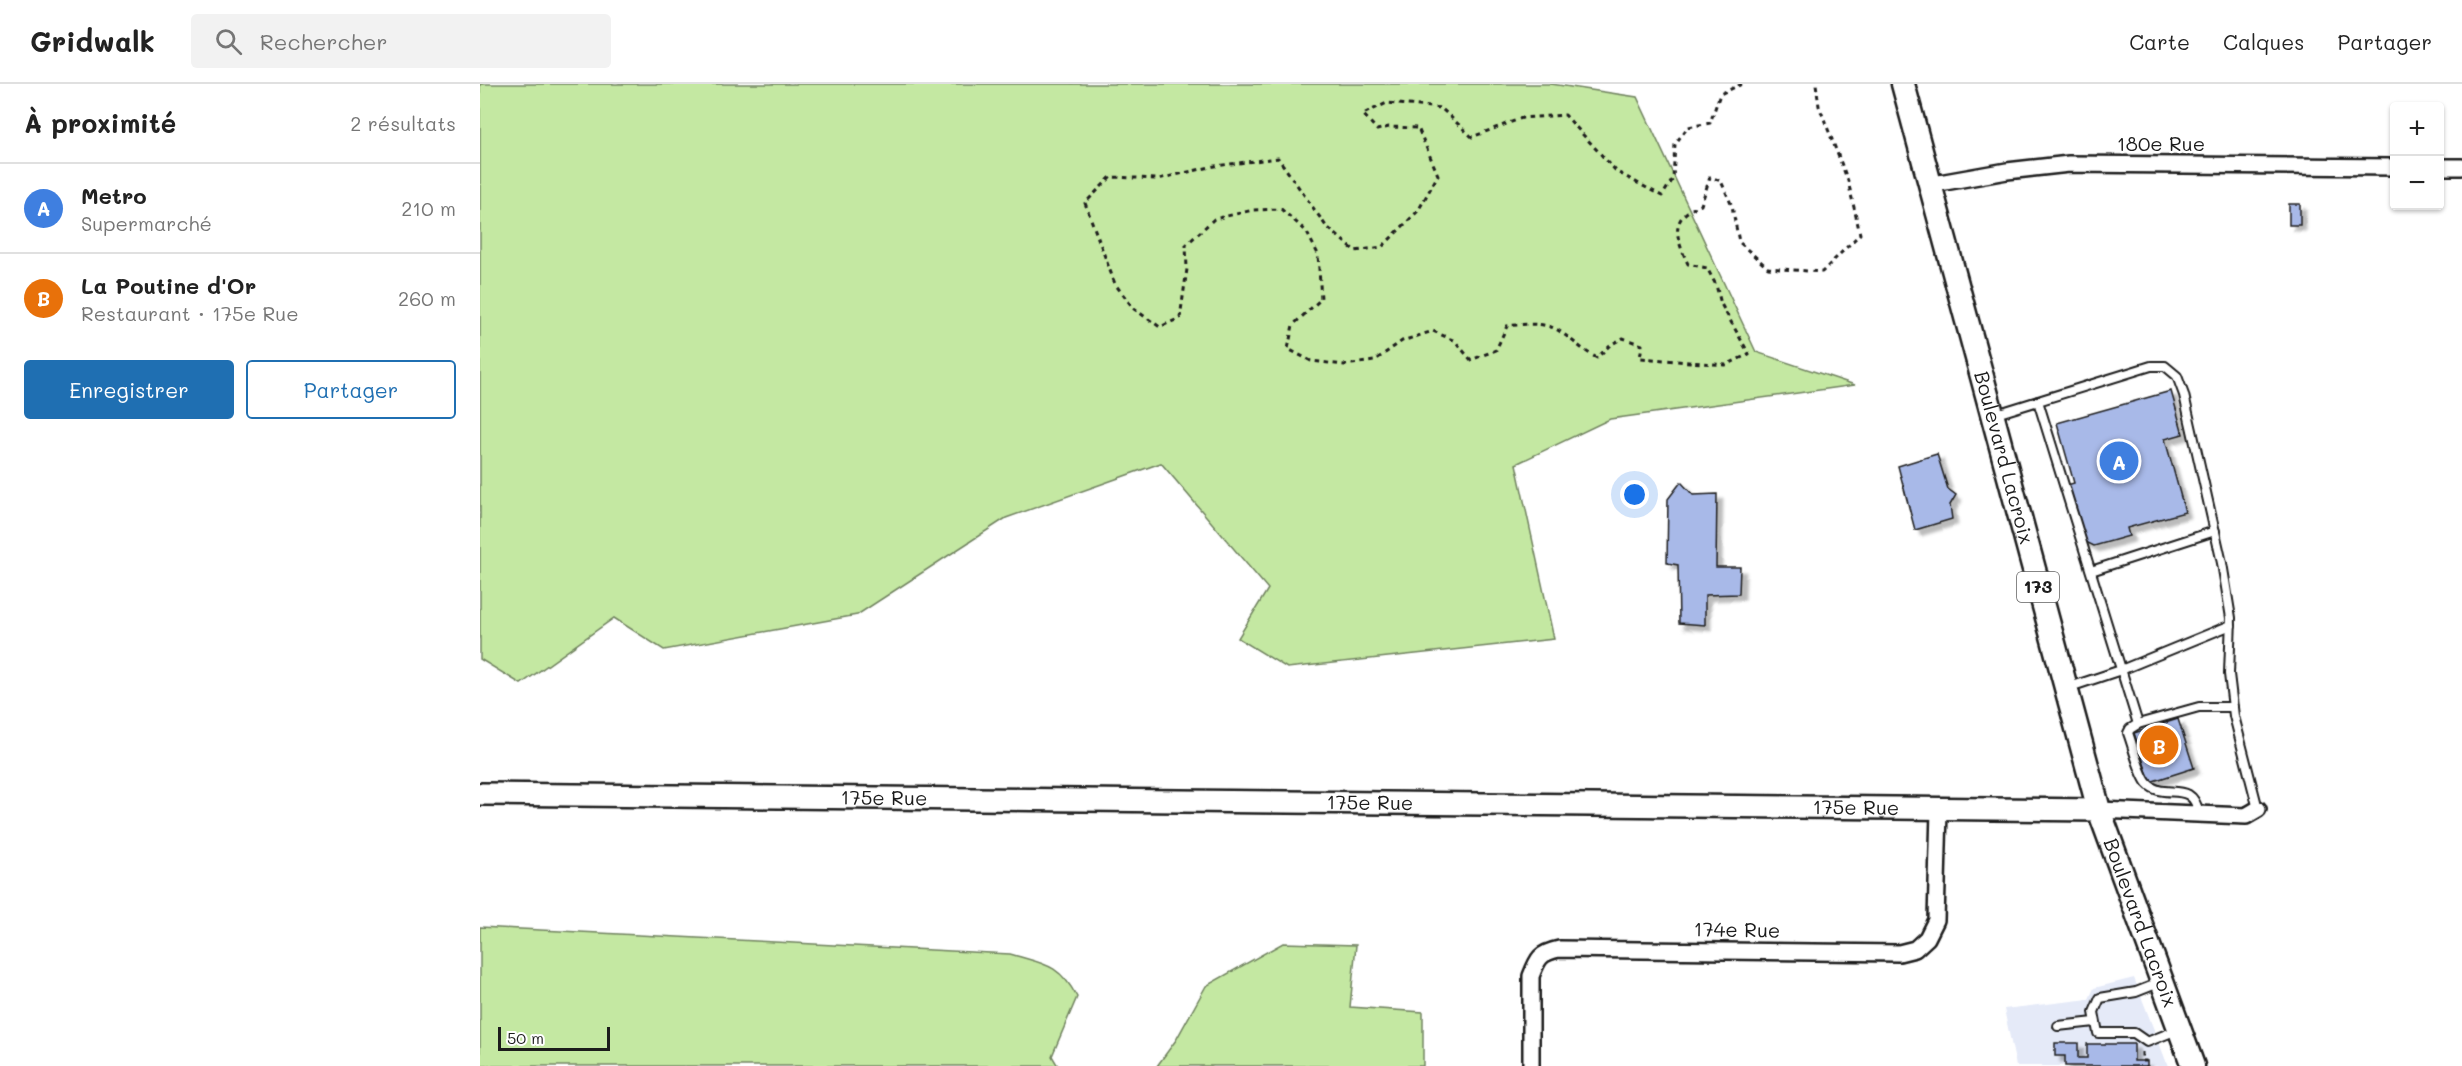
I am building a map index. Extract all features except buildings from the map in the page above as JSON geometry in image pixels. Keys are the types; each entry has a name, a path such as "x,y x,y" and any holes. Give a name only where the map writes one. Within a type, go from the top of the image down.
{"main road":[{"name":"Boulevard Lacroix","path":"1903,84 1928,185 2099,810 2160,983 2193,1066"}],"street":[{"name":"180e Rue","path":"1928,185 2007,171 2069,164 2390,167"},
{"path":"2444,167 2462,167"},
{"name":"175e Rue","path":"480,794 2099,810 2246,816 2258,809"},
{"name":"174e Rue","path":"1531,1066 1530,976 1544,952 1559,949 1899,953 1915,949 1927,938 1936,920 1939,810"}],"lane":[{"path":"1991,416 2151,366 2165,366 2177,376 2184,395 2222,563 2231,625 2229,674 2233,707 2258,809"},
{"path":"2038,401 2138,724"},
{"path":"2091,571 2215,531"},
{"path":"2066,689 2121,670 2231,625"},
{"path":"2199,814 2191,795 2186,792 2157,789 2145,780 2128,733 2138,724 2199,707 2233,707"},
{"path":"2160,983 2136,992 2100,998 2094,1012 2098,1033 2134,1033 2147,1042 2179,1029"},
{"path":"2058,1026 2095,1022"}],"path":[{"path":"1742,84 1720,94 1710,123 1688,127 1676,144 1673,179 1662,196 1617,172 1565,115 1522,118 1472,137 1441,108 1387,103 1363,114 1377,130 1389,127 1418,128 1438,175 1418,211 1382,247 1355,251 1326,226 1278,158 1215,166 1158,179 1111,177 1085,203 1115,284 1134,309 1160,327 1180,318 1186,268 1186,245 1214,219 1253,210 1281,209 1306,231 1318,254 1321,298 1293,325 1288,349 1311,361 1346,365 1374,362 1402,341 1433,331 1455,341 1471,360 1496,350 1507,326 1534,323 1561,331 1579,348 1597,357 1610,345 1623,339 1642,345 1640,358 1726,365 1749,354 1721,304 1716,285 1707,268 1688,264 1677,239 1681,216 1687,210 1701,205 1710,177 1721,181 1728,197 1739,242 1768,268 1822,272 1860,234 1848,181 1819,106 1816,84"},
{"path":"2147,1042 2142,1051 2142,1061 2147,1061 2147,1066"}],"shaded area":[{"path":"2134,978 2168,1066 2016,1066 2004,1009 2089,999 2094,988"}],"green space":[{"path":"480,84 1551,84 1637,97 1756,352 1855,385 1610,419 1516,464 1554,639 1287,668 1238,638 1268,589 1161,463 1006,518 857,615 664,650 614,618 521,684 480,659"},
{"path":"480,927 1010,954 1041,963 1057,971 1064,977 1077,997 1052,1056 1058,1066 480,1066"},
{"path":"1283,943 1356,945 1350,1007 1423,1012 1423,1066 1157,1066 1176,1040 1206,986"}],"place":[{"name":"Metro","path":"2119,461"},
{"name":"La Poutine d'Or","path":"2159,745"}]}
